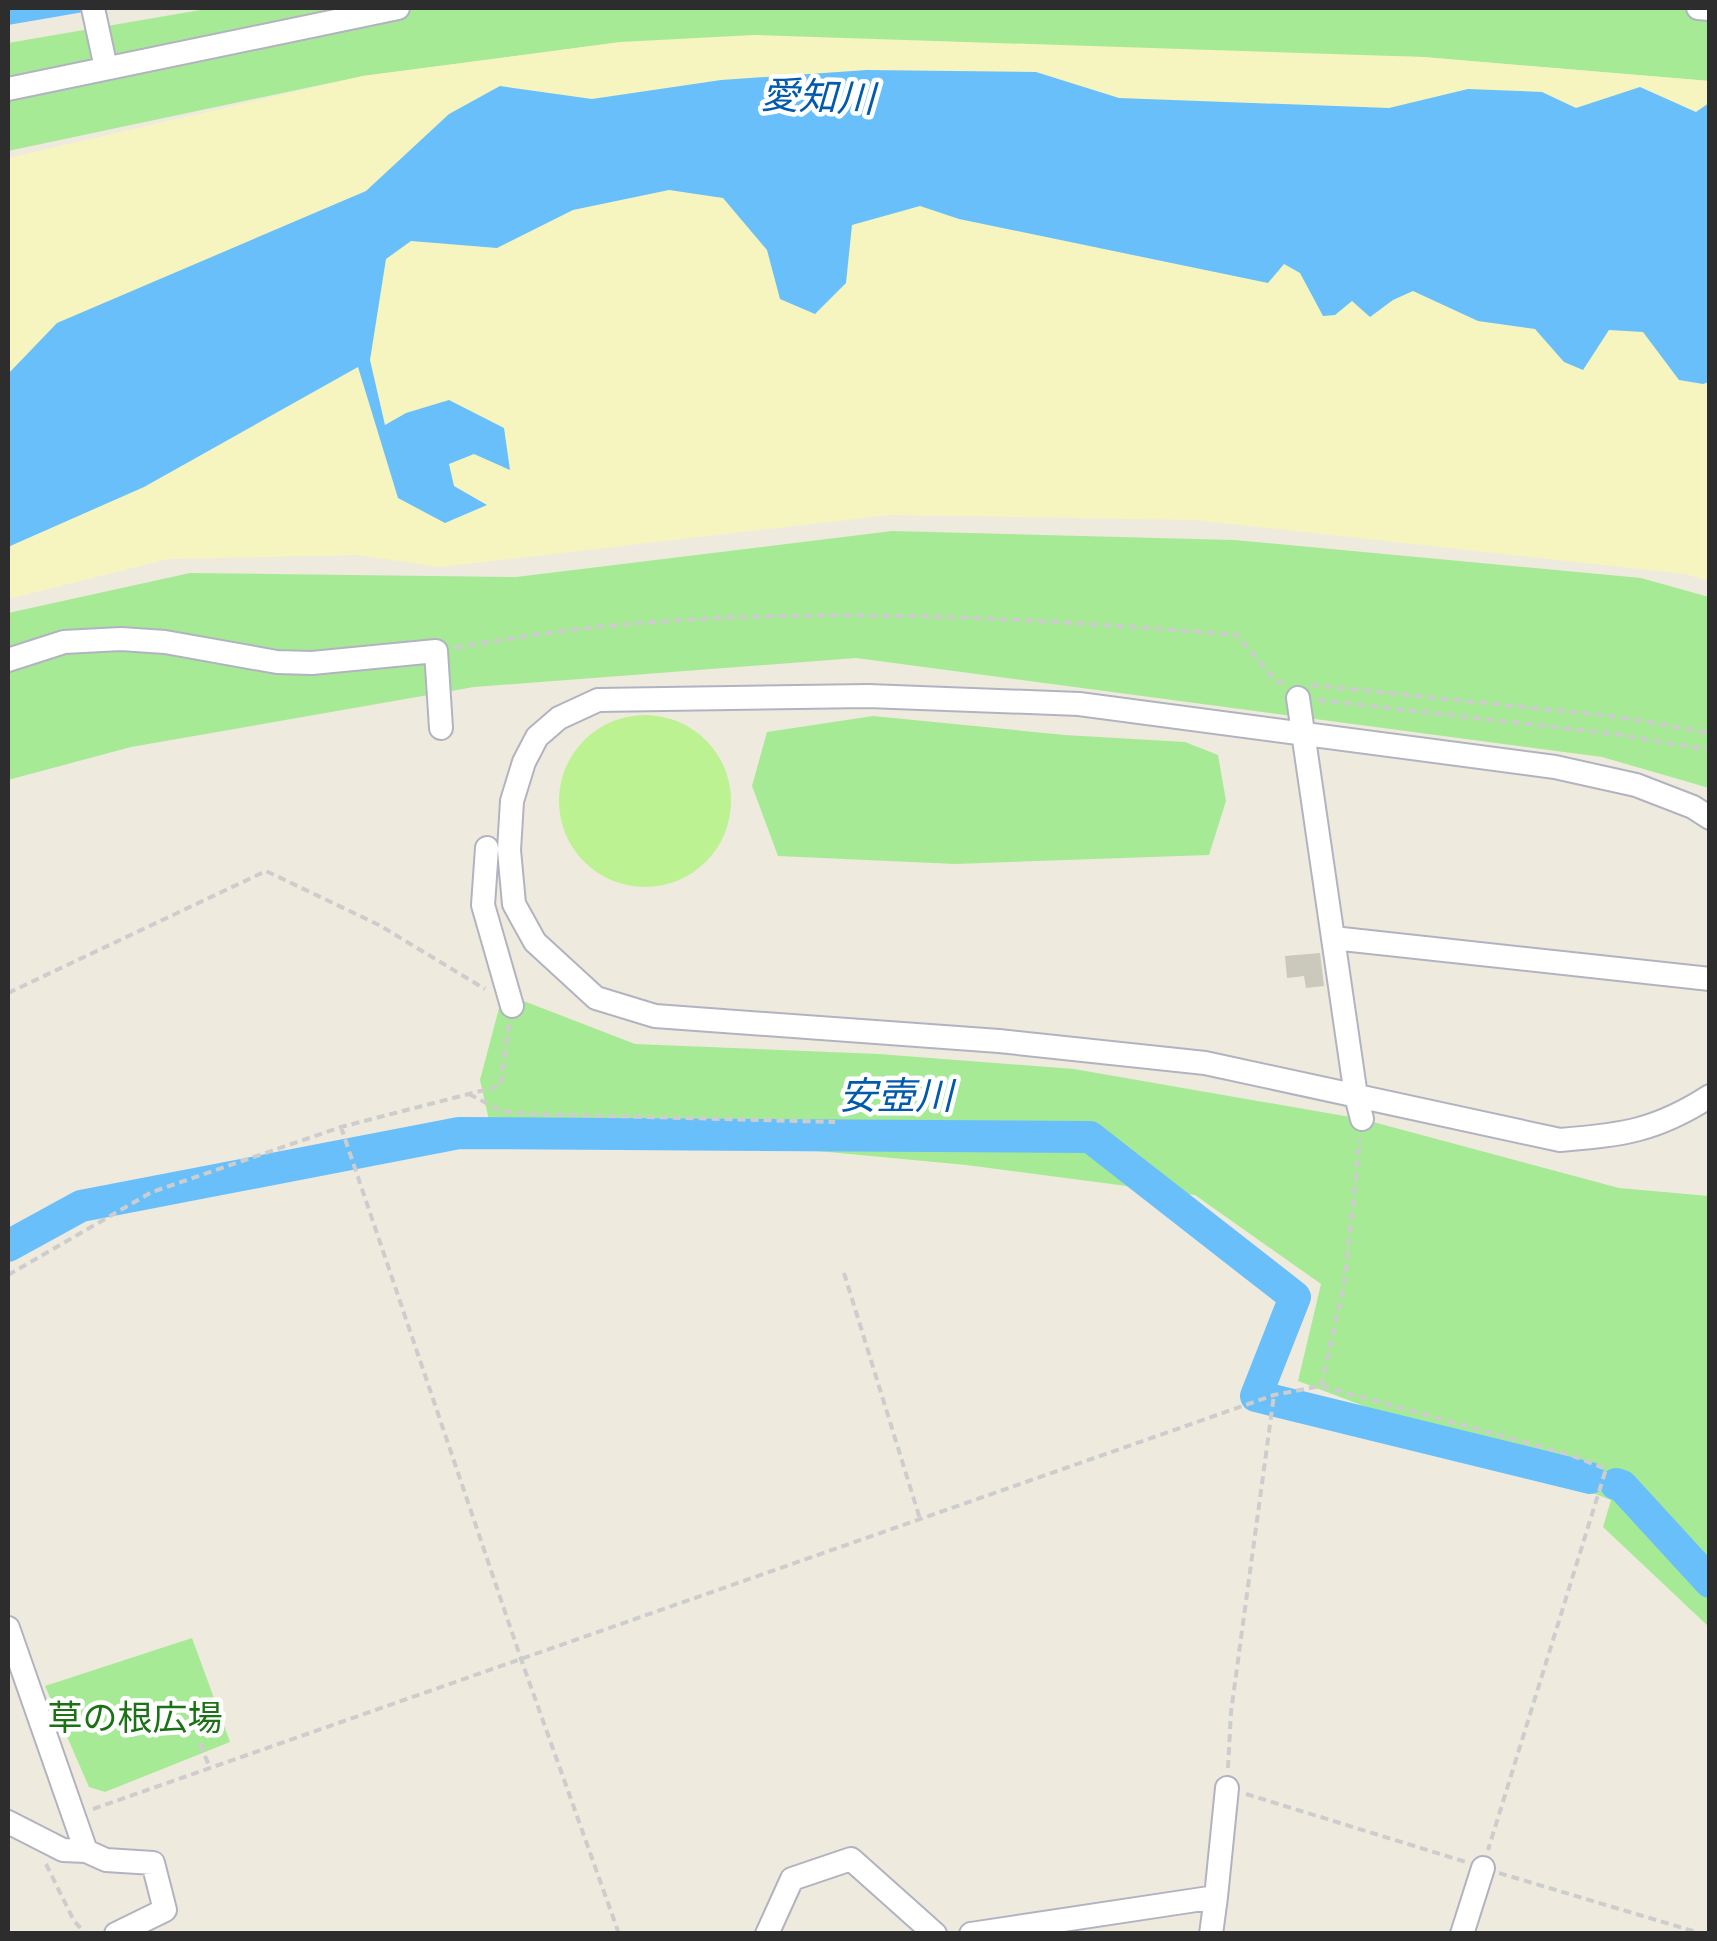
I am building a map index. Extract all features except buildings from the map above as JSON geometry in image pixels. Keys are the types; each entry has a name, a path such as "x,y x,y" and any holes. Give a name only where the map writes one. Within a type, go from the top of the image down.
{"street":[{"path":"93,8 104,58"},
{"path":"8,89 104,58 398,8"},
{"path":"1698,8 1710,8"},
{"path":"8,660 64,642 121,640 165,642 294,663 436,652 441,728"},
{"path":"1710,818 1693,807 1636,785 1555,767 1079,704 868,696 598,700 558,718 537,737 512,800 509,850 514,904 535,942 596,998 655,1016 999,1041 1205,1063 1359,1107 1560,1140 1654,1127 1710,1096"},
{"path":"1298,698 1359,1107"},
{"path":"487,848 484,906 512,1006"},
{"path":"1333,938 1710,980"},
{"path":"8,1628 86,1851"},
{"path":"1211,1934 1227,1788"},
{"path":"8,1822 63,1850 86,1851 106,1860 153,1862 165,1910 116,1934"},
{"path":"766,1934 792,1880 851,1859 929,1932"},
{"path":"1462,1934 1483,1868"},
{"path":"972,1934 1216,1898"}],"path":[{"path":"436,652 539,632 749,616 858,614 1103,625 1237,635 1277,682 1620,716 1710,733"},
{"path":"1298,698 1615,734 1710,750"},
{"path":"8,993 266,871 380,926 512,1006 500,1086 341,1127 152,1192 8,1275"},
{"path":"469,1094 500,1112 835,1122"},
{"path":"1320,1386 1344,1285 1359,1107"},
{"path":"341,1127 521,1659 620,1934"},
{"path":"844,1273 920,1519"},
{"path":"75,1816 1274,1396 1320,1386 1568,1454 1606,1469 1483,1868"},
{"path":"1274,1396 1231,1712 1227,1788 1703,1934"},
{"path":"200,1744 210,1768"},
{"path":"32,1836 74,1921 86,1934"}],"green space":[{"path":"212,8 1709,8 1709,81 1423,57 621,42 363,76 8,151 8,43"},
{"path":"892,531 1234,540 1641,578 1709,597 1709,788 1602,757 856,658 474,687 131,747 8,780 8,613 190,573 516,577"},
{"path":"645,715 678,722 706,740 724,768 731,801 724,834 706,862 678,880 645,887 612,880 584,862 566,834 559,801 566,768 584,740 612,722"},
{"path":"873,716 1185,742 1218,755 1226,801 1209,855 955,864 778,856 752,786 767,732"},
{"path":"503,993 635,1044 879,1054 1074,1069 1362,1119 1619,1188 1709,1196 1709,1627 1603,1527 1611,1500 1298,1381 1321,1284 1195,1195 966,1165 489,1120 480,1080"},
{"name":"草の根広場","path":"192,1638 230,1742 105,1792 89,1787 45,1686"}],"sand":[{"path":"754,35 1423,57 1709,81 1709,581 1685,574 1194,520 890,515 440,567 357,555 168,559 8,599 8,158 363,76 621,42"}],"water":[{"path":"8,8 107,8 8,25"},
{"name":"愛知川","path":"867,70 1036,72 1119,98 1389,108 1468,89 1542,92 1576,108 1640,87 1696,112 1709,103 1709,382 1679,380 1643,332 1609,330 1583,370 1564,362 1535,329 1478,321 1413,291 1370,317 1352,301 1335,315 1323,316 1300,273 1284,264 1268,283 959,219 920,206 852,225 846,283 815,314 780,299 767,250 723,198 669,190 573,210 497,248 411,241 386,259 370,360 385,425 406,413 449,400 504,428 510,470 474,454 449,464 454,486 487,505 445,523 398,498 358,367 144,487 8,547 8,374 57,323 366,191 449,114 500,86 592,99 721,80"}],"waterway":[{"name":"安壺川","path":"8,1246 81,1206 459,1133 1090,1137 1295,1297 1256,1396 1590,1478"},
{"name":"安壺川","path":"1616,1484 1710,1582"}]}
